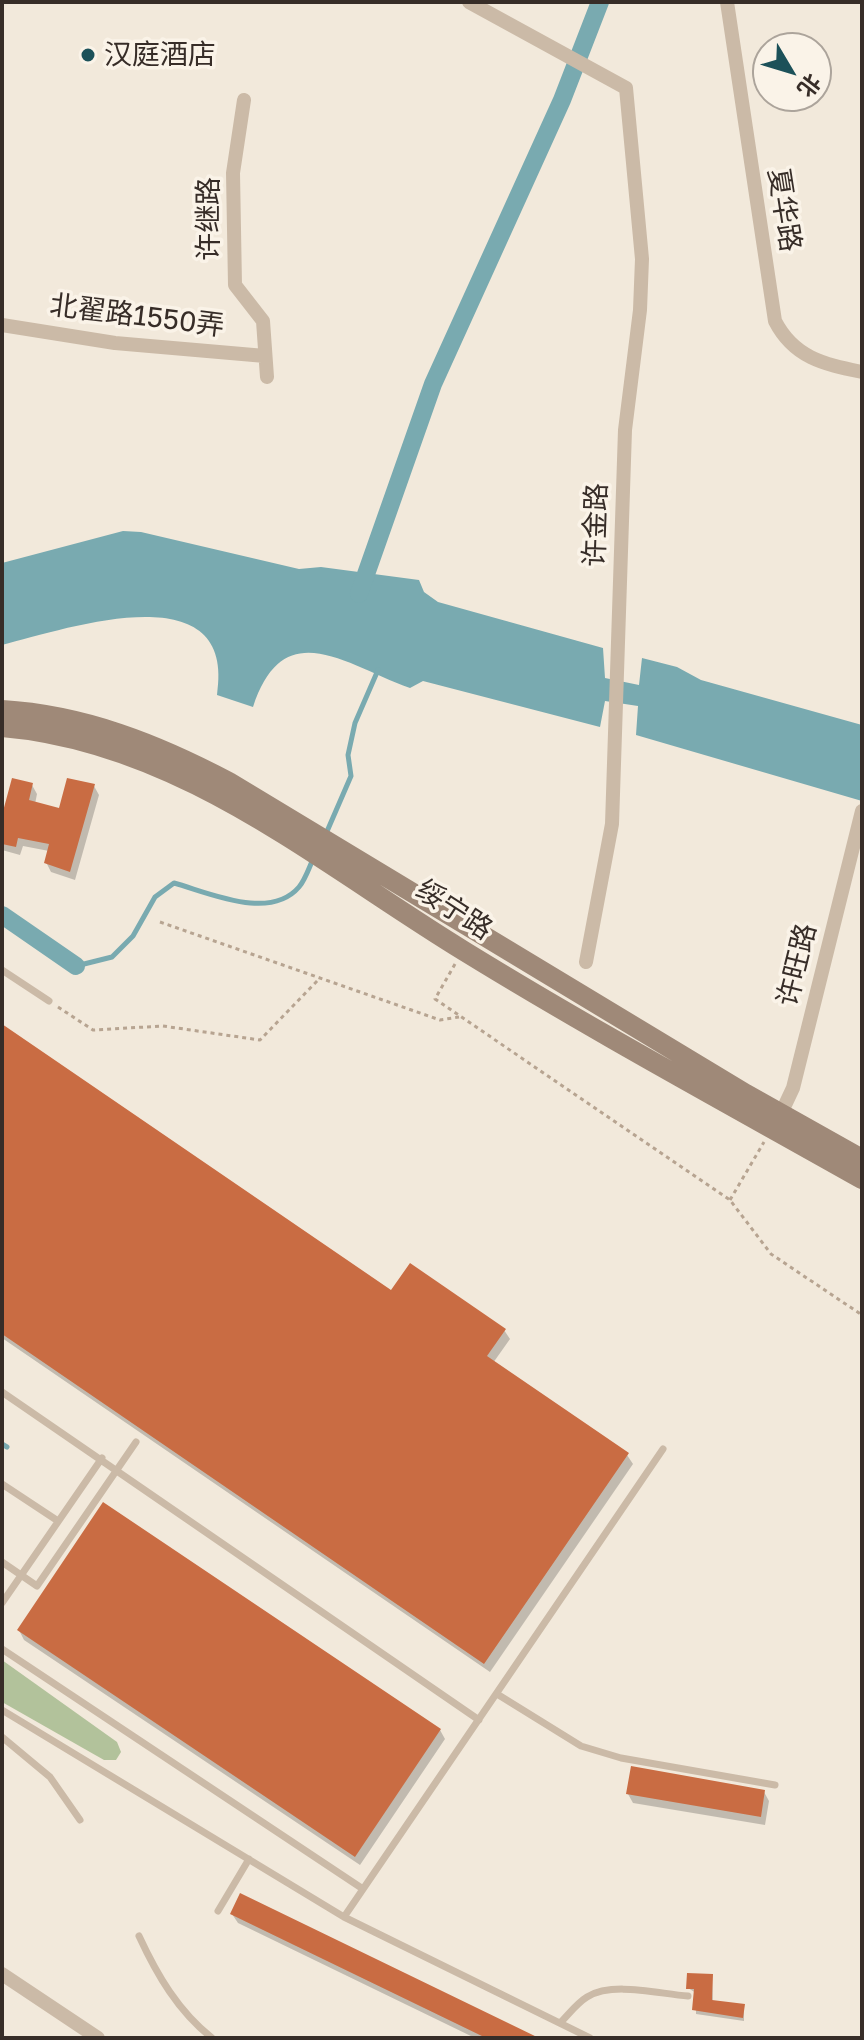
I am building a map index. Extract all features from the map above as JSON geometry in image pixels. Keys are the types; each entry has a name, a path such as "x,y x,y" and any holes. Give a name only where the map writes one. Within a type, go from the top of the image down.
{"main road":[{"name":"绥宁路","path":"2,710 65,718 121,732 174,753 318,846 777,1122 862,1179"},
{"name":"绥宁路","path":"2,727 62,735 116,749 167,769 318,846"},
{"name":"绥宁路","path":"358,870 463,950 777,1122 862,1159"}],"street":[{"name":"许金路","path":"469,2 626,88 642,259 640,310 625,430 612,824 586,962"},
{"name":"夏华路","path":"727,2 775,321 783,336 816,363 862,372"},
{"name":"许继路","path":"244,100 233,173 235,285 263,321 267,377"},
{"name":"北翟路1550弄","path":"2,325 115,343 265,356"},
{"name":"许旺路","path":"777,1122 793,1088 862,811"},
{"path":"2,1974 98,2038"}],"lane":[{"path":"2,970 49,1001"},
{"path":"2,1392 479,1720"},
{"path":"2,1562 37,1586 136,1442"},
{"path":"344,1917 663,1449"},
{"path":"2,1603 102,1458"},
{"path":"2,1484 58,1521"},
{"path":"2,1649 363,1889"},
{"path":"497,1694 581,1746 621,1758 775,1785"},
{"path":"2,1710 344,1917 590,2038"},
{"path":"2,1737 50,1777 80,1820"},
{"path":"218,1911 249,1859"},
{"path":"139,1936 155,1971 177,2004 212,2038"},
{"path":"560,2023 584,1998 596,1992 610,1990 688,1996"}],"path":[{"path":"160,922 440,1020 462,1017"},
{"path":"463,950 435,999 730,1200 771,1254 862,1315"},
{"path":"49,1001 93,1030 163,1026 260,1040 320,978"},
{"path":"730,1200 777,1122"}],"green space":[{"path":"2,1660 117,1742 121,1752 116,1760 104,1760 2,1702"}],"water":[{"path":"123,531 141,532 299,569 321,567 419,580 424,592 438,602 603,648 605,678 639,685 642,658 677,667 701,680 862,725 862,801 636,735 638,706 605,701 600,727 423,681 410,688 340,659 319,654 299,654 281,661 266,678 253,707 217,695 216,656 201,632 175,620 141,617 103,621 2,645 2,563"}],"building":[{"path":"12,778 33,783 29,800 59,808 67,778 95,784 70,872 44,863 49,844 18,838 16,847 2,844 2,815"},
{"path":"2,1024 391,1290 410,1263 506,1329 487,1356 629,1453 484,1664 2,1334"},
{"path":"103,1502 441,1729 355,1857 17,1630"},
{"path":"631,1766 765,1790 761,1817 626,1794"},
{"path":"240,1893 539,2038 486,2038 230,1914"},
{"path":"687,1973 713,1974 712,2000 745,2004 743,2018 692,2010 694,1989 686,1989"}],"waterway":[{"path":"359,594 433,384 562,100 600,2"},
{"path":"325,836 351,776 348,755 355,723 378,670"},
{"path":"76,966 112,957 133,936 155,897 174,883 239,902 272,902 287,897 299,887 313,859"},
{"path":"2,915 76,966"},
{"path":"2,1444 7,1447"}],"place":[{"name":"汉庭酒店","path":"88,55"}]}
